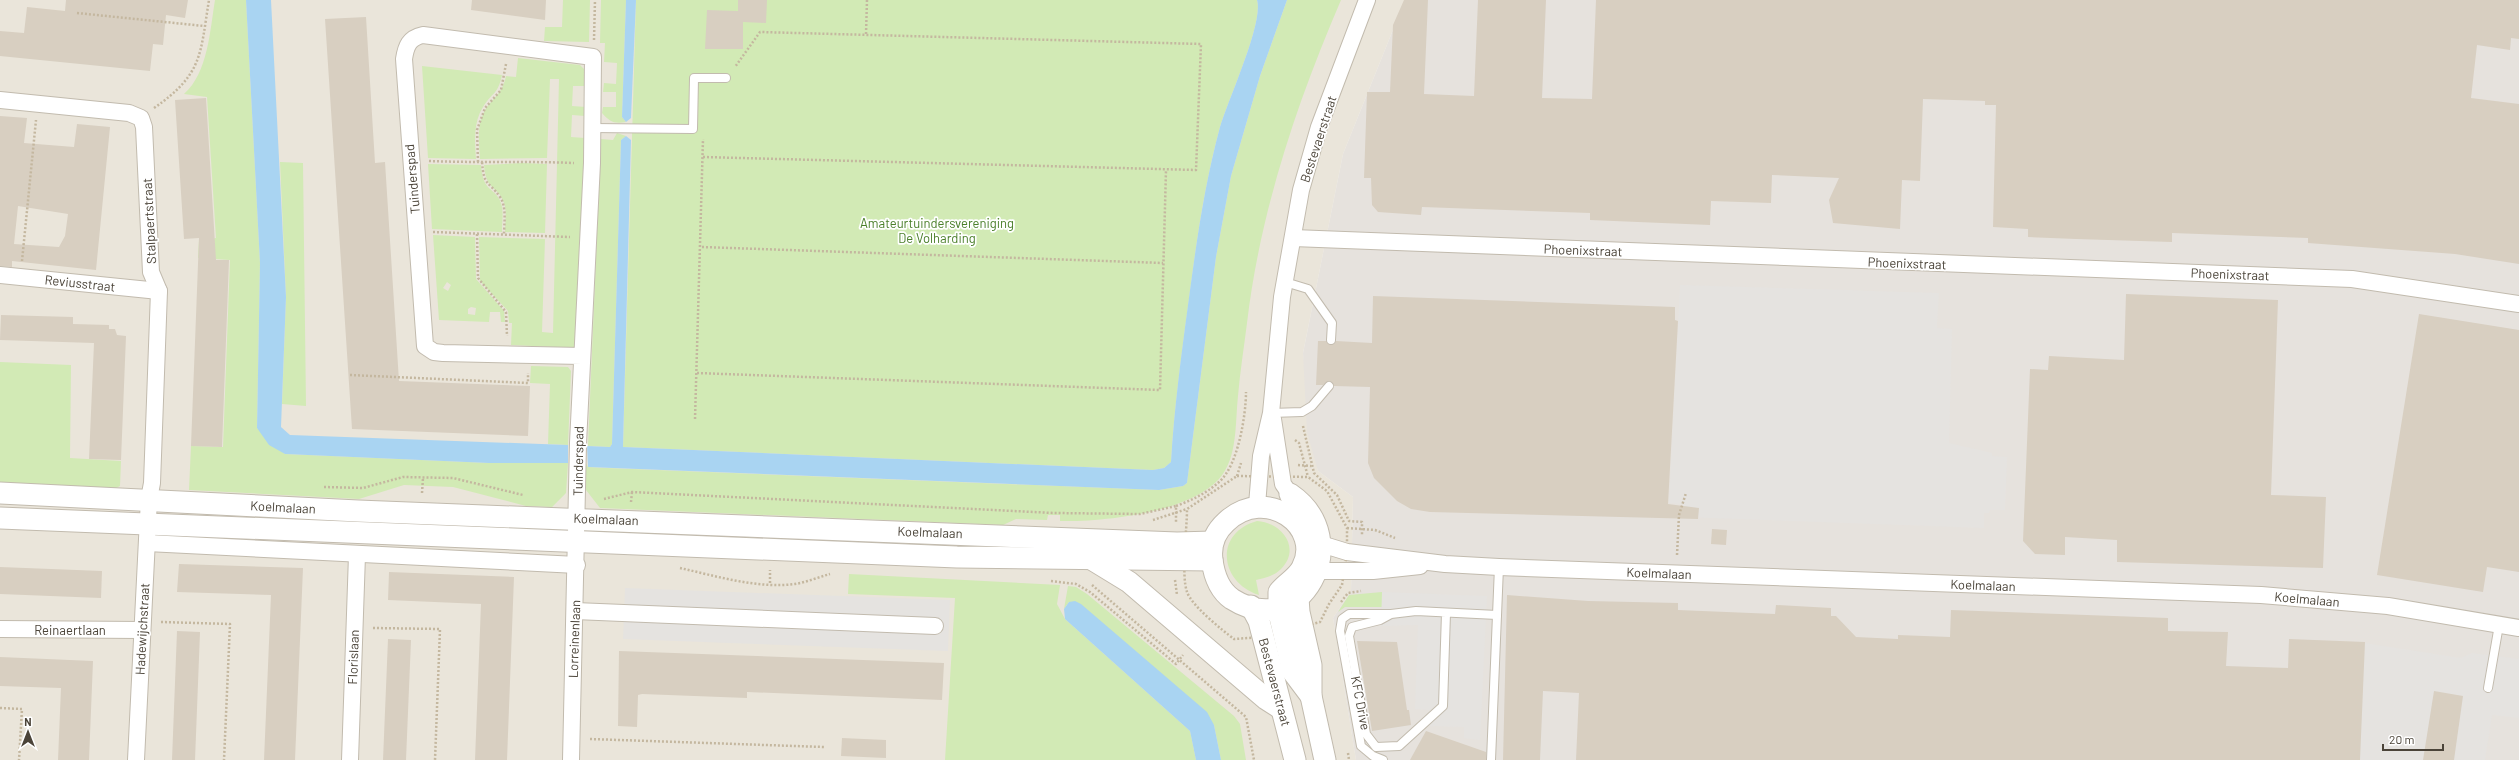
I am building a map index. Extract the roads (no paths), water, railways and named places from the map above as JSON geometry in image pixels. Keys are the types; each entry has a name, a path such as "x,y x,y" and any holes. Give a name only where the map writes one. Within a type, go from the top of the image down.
{"street":[{"name":"Bestevaerstraat","path":"1257,505 1261,456 1272,413 1285,282 1301,190 1319,127 1367,0"},
{"name":"Tuinderspad","path":"577,518 578,443 592,163 593,57 423,35 413,37 407,44 404,59 410,160 425,346 427,350 438,352 582,356"},
{"name":"Stalpaertstraat","path":"0,100 128,113 140,118 144,127 151,272 160,291 152,483 149,499"},
{"name":"Phoenixstraat","path":"1293,238 2352,278 2519,304"},
{"name":"Reviusstraat","path":"0,275 160,291"},
{"path":"1272,413 1286,485 1310,513 1319,532 1313,540 1305,561 1297,575 1279,592 1279,607"},
{"name":"Koelmalaan","path":"0,493 149,499 358,511 577,518 1186,551 1212,551"},
{"name":"Hadewijchstraat","path":"136,760 141,626 149,499"},
{"path":"1257,505 1282,511 1313,540 1317,571 1309,588 1298,598 1279,607 1268,608 1251,606 1236,600 1223,590 1213,571 1212,551 1223,524 1230,518 1257,505"},
{"name":"Koelmalaan","path":"0,518 357,555 576,565"},
{"name":"Lorreinenlaan","path":"571,760 577,518"},
{"name":"Koelmalaan","path":"147,533 577,541 854,553 1093,560 1186,551"},
{"name":"Koelmalaan","path":"1313,540 1347,552 1445,564 2261,595 2388,606 2499,626 2519,628"},
{"name":"Florislaan","path":"350,760 357,555"},
{"path":"1093,560 1129,582 1266,699 1280,708"},
{"name":"Koelmalaan","path":"1317,571 1374,571 1445,564"},
{"name":"Bestevaerstraat","path":"1298,598 1301,628 1311,665 1311,696 1325,760"},
{"name":"Bestevaerstraat","path":"1251,606 1259,622 1280,708 1295,760"},
{"name":"Bestevaerstraat","path":"1279,607 1301,628"},
{"path":"575,611 936,626"},
{"name":"Reinaertlaan","path":"0,630 141,626"}],"lane":[{"path":"592,128 693,129 694,78 726,78"},
{"path":"1285,282 1308,289 1332,323 1331,340"},
{"path":"1272,413 1302,412 1312,406 1329,386"},
{"path":"1491,760 1498,567"},
{"path":"1384,760 1373,756 1361,746 1340,630 1342,620 1350,614 1391,614 1416,611 1497,615"},
{"name":"KFC Drive","path":"1391,614 1380,620 1352,627 1349,636 1366,734 1376,747 1399,746 1443,706 1446,613"},
{"path":"2488,688 2499,626"}],"water":[{"path":"246,0 271,0 286,297 281,427 290,435 568,445 568,463 489,463 285,454 269,445 257,428 260,263"},
{"path":"626,0 636,0 631,118 626,122 622,117"},
{"path":"1257,0 1287,0 1260,76 1231,176 1216,257 1187,483 1183,486 1159,490 588,467 587,446 610,447 612,444 621,140 626,136 631,140 623,447 1153,470 1164,468 1171,462 1183,344 1194,260 1205,193 1220,127 1244,62 1255,25 1258,11"},
{"path":"1075,601 1081,604 1207,712 1214,725 1221,760 1196,760 1190,731 1065,619 1064,609 1069,602"}],"park label":[{"name":"Amateurtuindersvereniging De Volharding","path":"937,230"}]}
